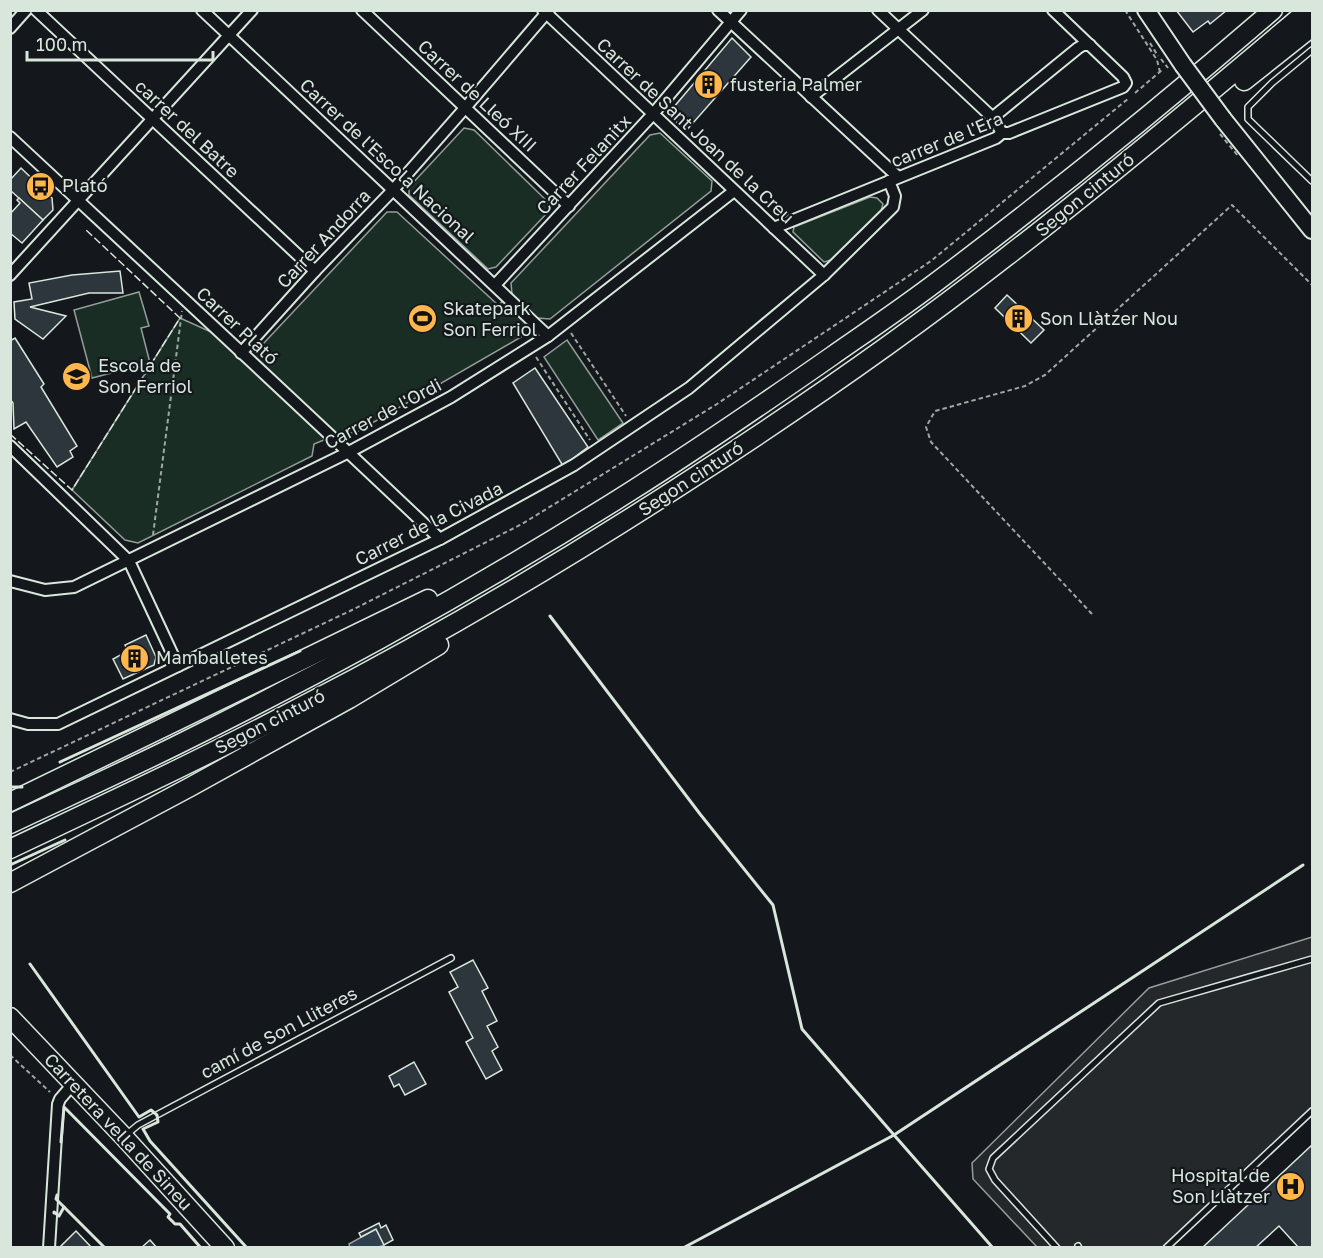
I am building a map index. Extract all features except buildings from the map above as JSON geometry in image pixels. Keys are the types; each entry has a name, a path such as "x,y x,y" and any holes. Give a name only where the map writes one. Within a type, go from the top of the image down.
{"main road":[{"path":"1146,10 1223,119 1312,230"},
{"path":"1227,50 1258,10"},
{"name":"Segon cinturó","path":"532,551 702,445 945,276 1140,123 1273,10"},
{"name":"Segon cinturó","path":"10,849 187,765 308,703 465,617 582,548 695,477 917,324 1007,257 1167,129 1308,10"},
{"path":"1007,257 1055,231 1312,27"},
{"path":"10,883 349,699 551,578 582,548"},
{"path":"10,802 426,600 483,567 532,551"},
{"path":"10,824 176,746 287,688 386,636 532,551"},
{"name":"Carretera vella de Sineu","path":"10,1017 225,1248"}],"street":[{"path":"10,28 26,10"},
{"name":"carrer del Batre","path":"36,10 315,271"},
{"name":"Carrer de l'Escola Nacional","path":"202,10 548,336"},
{"path":"10,275 252,10"},
{"name":"Carrer de Lleó XIII","path":"362,10 569,206"},
{"path":"718,10 812,97 893,179"},
{"name":"Carrer Felanitx","path":"495,285 653,114 741,10"},
{"path":"878,10 994,119 1002,133"},
{"path":"812,97 923,10"},
{"path":"1053,10 1090,45"},
{"name":"Carrer Andorra","path":"241,353 315,271 393,190 546,12"},
{"name":"Carrer de Sant Joan de la Creu","path":"546,12 824,275"},
{"path":"994,119 996,114 1078,48 1090,45"},
{"name":"carrer de l'Era","path":"774,228 996,138 1002,133 1009,133 1124,87 1126,83 1123,77 1090,45"},
{"name":"Carrer Plató","path":"10,137 440,539"},
{"name":"Carrer de la Civada","path":"10,719 28,724 58,724 440,539 574,465 689,388 824,275 893,207 895,196 893,179"},
{"name":"Carrer de l'Ordi","path":"10,581 45,590 74,587 349,452 452,397 548,336 734,191"},
{"path":"10,446 129,561 178,666"},
{"path":"49,1248 60,1099 74,1084"}],"lane":[{"path":"1312,50 1272,83 1248,107 1248,119 1312,181"},
{"name":"camí de Son Lliteres","path":"124,1137 138,1125 451,958"},
{"path":"1057,1248 995,1180 989,1168 993,1158 1159,1003 1312,959"},
{"path":"1166,1248 1312,1111"}],"path":[{"path":"1125,10 1157,60 1161,71 1135,93"},
{"path":"1092,614 932,442 926,427 935,411 1025,387 1046,375 1232,205 1312,285"},
{"path":"151,550 184,299"},
{"path":"564,323 633,426"},
{"path":"530,347 597,450"},
{"path":"10,1055 60,1099"}],"green space":[{"path":"464,128 474,130 548,202 549,211 496,267 488,269 409,195 409,187"},
{"path":"660,133 712,181 711,191 550,319 537,318 522,329 521,337 355,433 343,432 314,444 312,456 138,543 125,540 72,490 180,318 262,355 262,345 387,212 397,212 498,305 512,294 511,283 650,135"},
{"path":"870,197 877,198 883,204 881,211 831,260 824,262 793,232 794,227"},
{"path":"139,292 149,326 141,328 150,363 92,378 74,310"},
{"path":"567,340 623,423 598,440 544,357"}],"shaded area":[{"path":"1312,937 1312,1115 1168,1247 1037,1247 973,1179 972,1163 1149,988"}],"water":[{"path":"376,1229 384,1245 350,1248 349,1244"}],"fence":[{"path":"10,434 72,490 180,318 85,229"}],"wall":[{"path":"550,616 700,814 773,905 802,1029 894,1135 683,1248"},
{"path":"60,762 300,651"},
{"path":"10,787 22,787"},
{"path":"10,865 65,840"},
{"path":"993,1248 894,1135 1303,865"},
{"path":"30,964 139,1117 151,1110 157,1115 158,1122 143,1129 150,1141 247,1248"},
{"path":"61,1142 64,1107 170,1214 168,1217 175,1224 180,1224 201,1248"},
{"path":"57,1195 56,1199 105,1248"},
{"path":"54,1213 59,1216 64,1207"}],"place":[{"name":"fusteria Palmer","path":"709,85"},
{"name":"Plató","path":"41,186"},
{"name":"Skatepark Son Ferriol","path":"422,319"},
{"name":"Son Llàtzer Nou","path":"1019,319"},
{"name":"Escola de Son Ferriol","path":"77,376"},
{"name":"Mamballetes","path":"135,658"},
{"name":"Hospital de Son Llàtzer","path":"1291,1186"}]}
